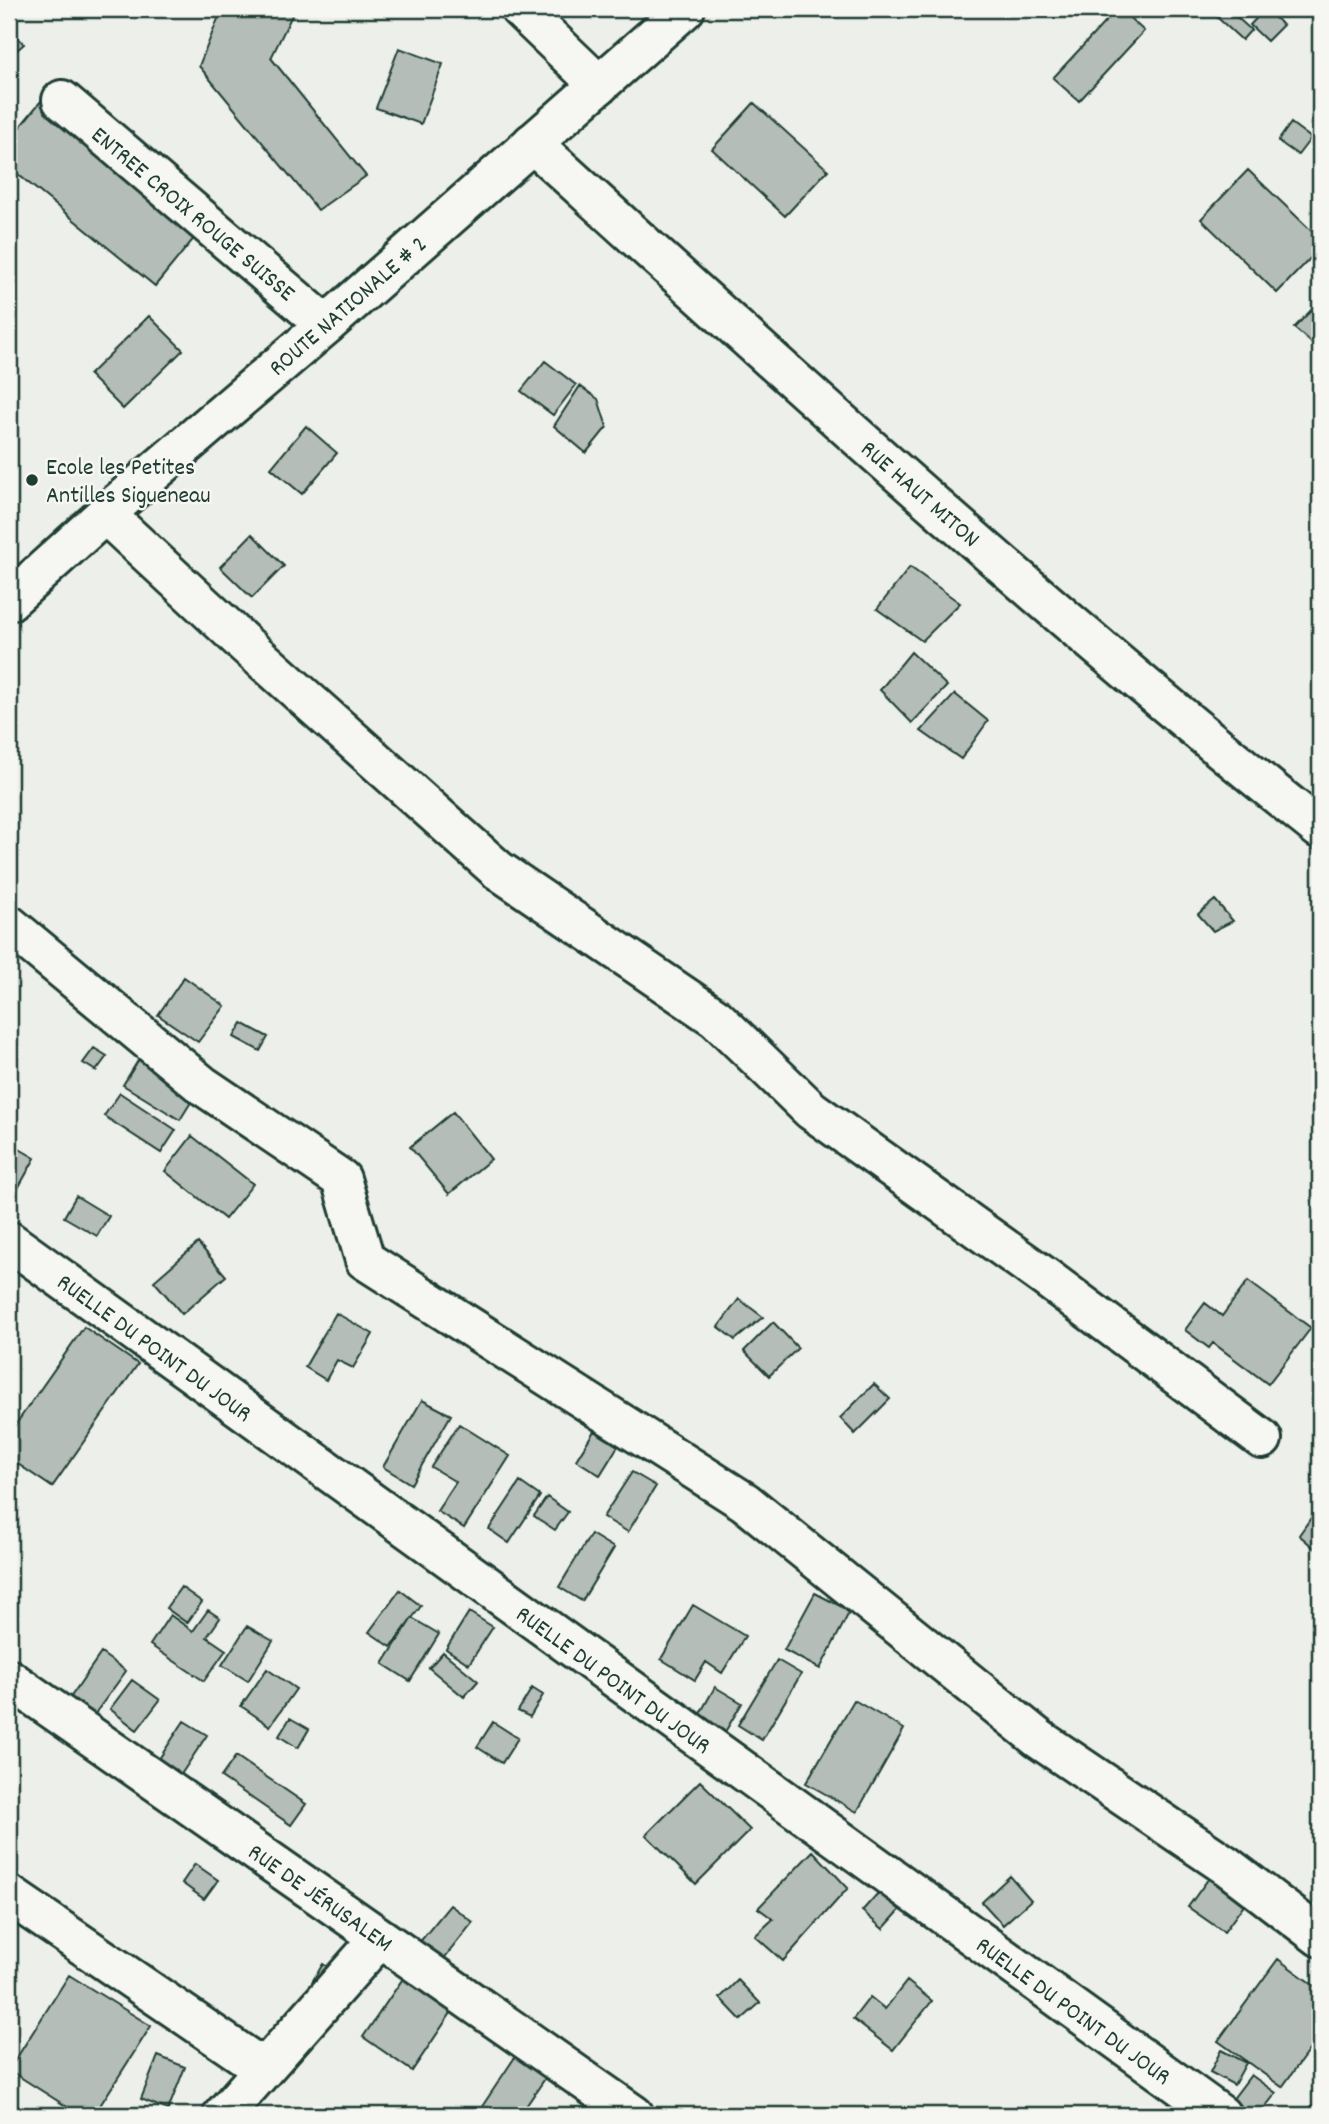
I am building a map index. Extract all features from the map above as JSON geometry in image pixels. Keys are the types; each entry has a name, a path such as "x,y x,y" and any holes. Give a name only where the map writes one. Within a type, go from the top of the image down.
{"street":[{"path":"520,9 599,85"},
{"name":"ROUTE NATIONALE # 2","path":"9,601 105,514 326,325 685,9"},
{"name":"ENTREE CROIX ROUGE SUISSE","path":"62,100 326,325"},
{"name":"RUE HAUT MITON","path":"532,143 873,452 1228,756 1320,829"},
{"path":"105,514 247,646 498,870 716,1018 811,1110 1049,1280 1262,1439"},
{"path":"9,925 202,1085 341,1179 365,1260 746,1502 1040,1739 1227,1866 1320,1937"},
{"name":"RUELLE DU POINT DU JOUR","path":"9,1241 1221,2115"},
{"name":"RUE DE JÉRUSALEM","path":"9,1679 634,2115"},
{"path":"9,1895 264,2069"},
{"path":"223,2115 380,1938"}],"building":[{"path":"222,9 295,9 271,58 366,176 318,210 199,66"},
{"path":"1117,9 1144,31 1079,101 1053,78"},
{"path":"1208,9 1228,9 1251,30 1242,40"},
{"path":"1265,9 1283,25 1267,41 1250,25"},
{"path":"9,28 24,44 9,57"},
{"path":"399,48 443,64 421,124 376,108"},
{"path":"41,101 200,231 155,286 9,167 9,140"},
{"path":"754,103 828,170 785,216 712,149"},
{"path":"1291,123 1311,138 1298,155 1278,141"},
{"path":"1248,170 1320,239 1320,248 1277,293 1201,219"},
{"path":"1320,301 1320,350 1294,328"},
{"path":"149,316 183,350 123,409 89,375"},
{"path":"545,361 576,385 553,415 521,391"},
{"path":"580,386 598,399 607,427 586,453 554,426"},
{"path":"306,426 337,453 302,494 271,468"},
{"path":"252,534 284,566 252,598 220,567"},
{"path":"910,567 960,603 922,641 877,609"},
{"path":"911,652 947,686 912,723 880,690"},
{"path":"955,694 988,721 961,759 921,731"},
{"path":"1215,900 1233,921 1213,931 1198,914"},
{"path":"184,977 225,1006 198,1042 158,1015"},
{"path":"242,1023 268,1037 260,1051 234,1037"},
{"path":"147,1046 204,1081 180,1120 123,1085"},
{"path":"94,1048 107,1056 96,1071 83,1063"},
{"path":"120,1093 176,1130 161,1153 104,1116"},
{"path":"453,1112 491,1159 449,1194 410,1147"},
{"path":"192,1136 253,1184 225,1219 165,1171"},
{"path":"9,1143 35,1158 12,1199 9,1197"},
{"path":"76,1196 109,1216 97,1236 64,1217"},
{"path":"198,1243 226,1276 182,1314 154,1281"},
{"path":"1248,1281 1311,1328 1268,1384 1213,1343 1209,1348 1185,1330 1205,1303 1222,1316"},
{"path":"739,1299 763,1317 735,1340 718,1327"},
{"path":"336,1313 373,1334 353,1368 337,1360 326,1380 305,1367"},
{"path":"773,1322 798,1348 769,1376 744,1351"},
{"path":"84,1327 138,1364 52,1487 9,1458 9,1434"},
{"path":"874,1384 890,1399 855,1434 840,1418"},
{"path":"422,1400 451,1415 411,1484 383,1467"},
{"path":"459,1424 510,1456 464,1528 437,1511 456,1482 431,1467"},
{"path":"594,1431 618,1446 600,1475 576,1460"},
{"path":"632,1472 656,1486 628,1532 603,1517"},
{"path":"520,1482 540,1496 509,1543 489,1529"},
{"path":"547,1497 568,1512 555,1530 534,1516"},
{"path":"1320,1505 1320,1553 1299,1535"},
{"path":"591,1534 614,1548 582,1601 559,1587"},
{"path":"181,1587 202,1602 187,1623 166,1608"},
{"path":"400,1590 421,1606 391,1647 369,1632"},
{"path":"815,1593 850,1611 820,1669 784,1650"},
{"path":"693,1605 745,1636 722,1673 706,1662 695,1680 661,1659"},
{"path":"208,1610 220,1618 207,1637 226,1650 204,1681 150,1645 170,1615 193,1631"},
{"path":"469,1612 493,1627 469,1664 446,1649"},
{"path":"412,1618 439,1634 410,1681 383,1664"},
{"path":"247,1626 273,1641 248,1681 222,1665"},
{"path":"443,1652 478,1681 464,1697 429,1668"},
{"path":"101,1653 126,1671 94,1715 70,1698"},
{"path":"777,1660 801,1674 762,1740 738,1725"},
{"path":"267,1669 296,1689 270,1726 241,1706"},
{"path":"132,1680 160,1700 137,1730 110,1709"},
{"path":"715,1687 742,1703 725,1732 698,1717"},
{"path":"532,1688 543,1695 530,1717 518,1711"},
{"path":"854,1700 904,1729 857,1812 806,1783"},
{"path":"290,1718 309,1729 298,1748 279,1736"},
{"path":"184,1721 207,1735 180,1776 157,1762"},
{"path":"493,1722 518,1738 502,1763 477,1747"},
{"path":"236,1756 306,1804 291,1825 221,1777"},
{"path":"700,1781 750,1830 696,1884 646,1835"},
{"path":"813,1851 848,1888 783,1961 755,1936 773,1919 758,1908"},
{"path":"195,1864 218,1880 204,1899 182,1883"},
{"path":"1010,1876 1031,1900 1003,1925 982,1902"},
{"path":"1209,1878 1245,1903 1224,1932 1188,1907"},
{"path":"879,1892 900,1910 883,1929 862,1911"},
{"path":"450,1905 473,1922 441,1962 418,1944"},
{"path":"1278,1959 1320,1990 1320,2035 1282,2087 1218,2041"},
{"path":"323,1964 339,1974 328,1992 312,1982"},
{"path":"69,1975 151,2026 94,2115 80,2115 9,2070"},
{"path":"404,1977 453,2010 412,2071 363,2037"},
{"path":"738,1980 760,2003 741,2020 720,1998"},
{"path":"907,1981 932,2001 893,2050 853,2019 870,1997 885,2009"},
{"path":"1221,2050 1246,2063 1234,2085 1210,2072"},
{"path":"158,2056 185,2067 168,2110 141,2099"},
{"path":"515,2057 546,2077 520,2115 477,2114"},
{"path":"1251,2075 1276,2093 1259,2115 1253,2115 1232,2100"},
{"path":"1320,2094 1320,2115 1306,2115"}],"place":[{"name":"Ecole les Petites Antilles Sigueneau","path":"32,480"}]}
